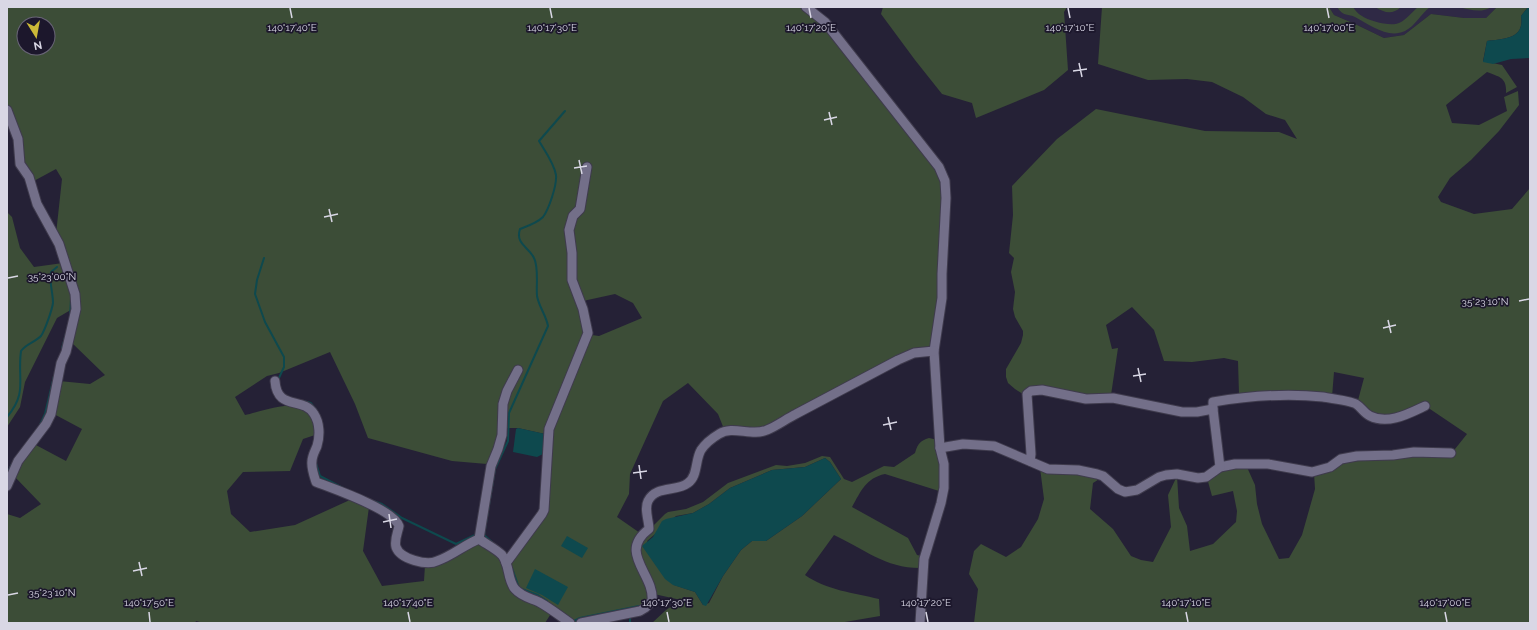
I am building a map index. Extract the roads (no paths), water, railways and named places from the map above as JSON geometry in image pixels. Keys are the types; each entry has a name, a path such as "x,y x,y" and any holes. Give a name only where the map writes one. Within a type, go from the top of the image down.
{"street":[{"path":"806,7 825,22 928,152 943,174 946,198 942,298 934,351 940,448 944,464 944,488 924,559 920,623"},
{"path":"7,110 18,139 20,164 29,177 37,204 59,244 75,294 76,309 68,346 61,363 51,414 46,424 18,461 7,486"},
{"path":"506,563 544,510 549,429 588,334 583,309 572,280 572,253 569,230 573,216 580,209 587,167"},
{"path":"581,623 640,611 652,601 652,590 639,562 636,546 638,540 649,528 647,511 648,501 662,490 686,485 690,482 693,478 701,450 717,435 723,431 761,432 768,430 898,360 914,353 934,351"},
{"path":"479,539 491,466 502,435 503,404 507,391 518,370"},
{"path":"275,381 276,388 281,397 291,403 304,404 316,418 319,436 312,461 316,482 381,509 396,519 399,526 395,540 396,546 403,556 425,563 432,563 479,539"},
{"path":"1030,461 1031,454 1027,394 1031,391 1042,390 1086,399 1113,398 1182,412 1213,410"},
{"path":"1220,467 1213,402 1244,396 1324,397 1356,404 1369,416 1382,419 1402,417 1425,406"},
{"path":"940,448 963,444 994,446 1048,469 1078,470 1103,476 1118,489 1125,492 1138,490 1159,477 1166,475 1177,474 1198,478 1206,477 1220,467 1244,463 1268,464 1312,472 1330,467 1341,459 1357,456 1393,455 1414,452 1451,453"},
{"path":"479,539 502,556 506,563 511,583 516,590 526,597 537,601 570,623"}],"waterway":[{"path":"493,543 484,535 495,469 508,441 509,413 548,326 537,296 536,262 532,254 521,242 519,234 520,229 541,219 550,203 554,191 556,175 551,162 539,141 565,111"},
{"path":"264,258 257,280 255,294 265,322 284,357 284,367 278,380"},
{"path":"7,417 20,393 21,351 41,336 50,315 53,303 50,280 51,272 57,267"},
{"path":"70,318 71,299"},
{"path":"62,348 66,334"},
{"path":"39,427 45,414 54,376"},
{"path":"303,401 311,403 317,411"},
{"path":"316,463 320,476 343,488"},
{"path":"7,474 12,464"},
{"path":"373,501 382,504 402,518 456,544 475,535"},
{"path":"512,568 519,588 538,595 547,601"},
{"path":"571,619 574,621 580,618 639,606"},
{"path":"630,618 630,623"}]}
